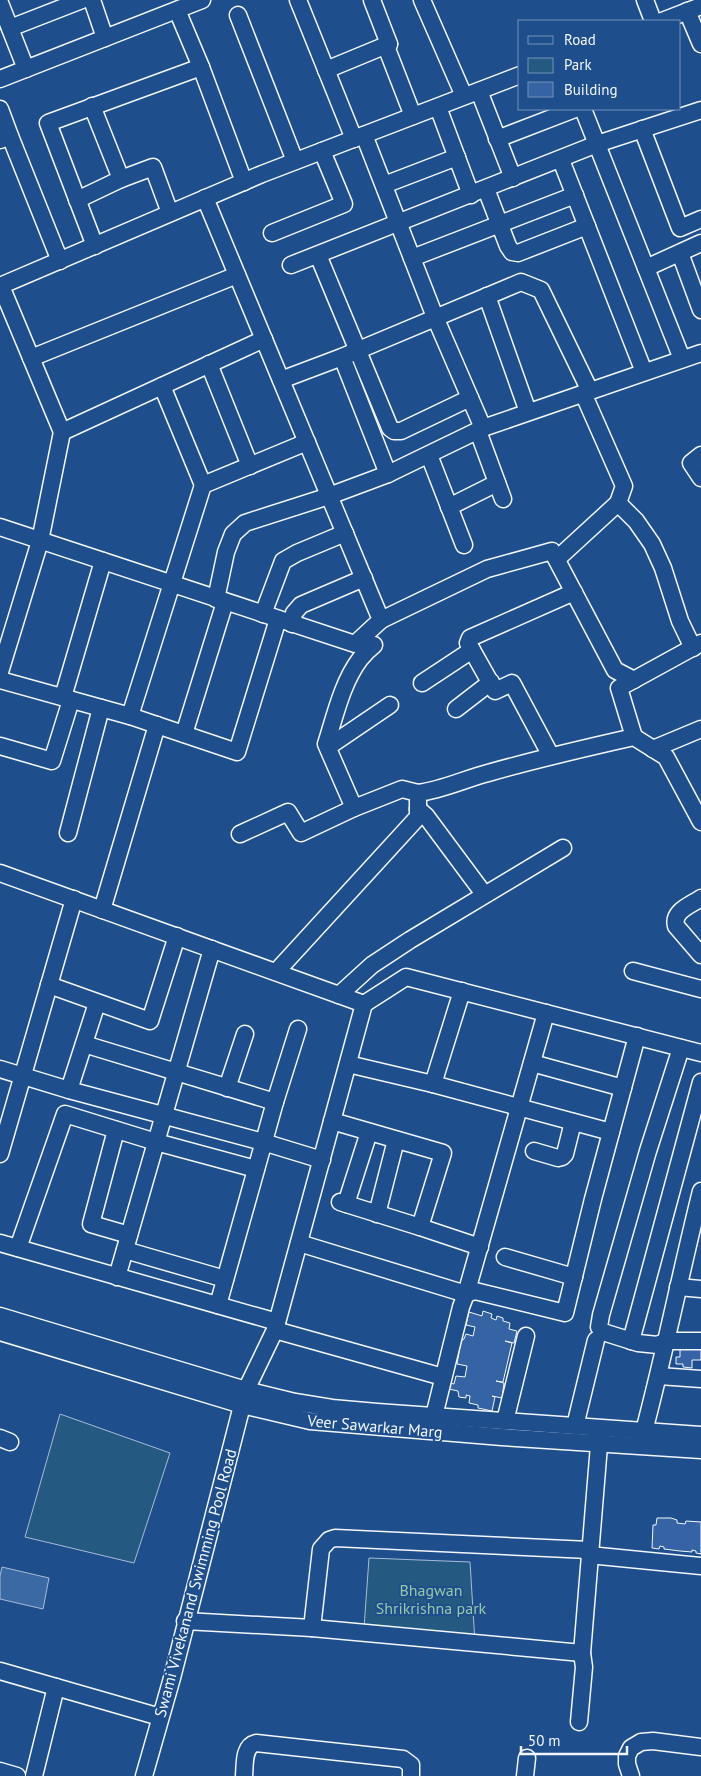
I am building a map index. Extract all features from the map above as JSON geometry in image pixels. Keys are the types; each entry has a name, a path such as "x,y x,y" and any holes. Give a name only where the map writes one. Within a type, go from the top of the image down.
{"street":[{"path":"10,28 82,0"},
{"path":"92,0 105,38"},
{"path":"0,79 202,0"},
{"path":"298,0 326,70 384,185 435,317 470,398 503,499"},
{"path":"372,0 389,44 387,49 413,116"},
{"path":"645,0 653,20"},
{"path":"424,1 472,94 498,139 513,178"},
{"path":"0,3 26,69"},
{"path":"665,20 694,9 701,44"},
{"path":"177,10 201,67 244,182"},
{"path":"238,15 295,162"},
{"path":"326,70 389,44"},
{"path":"95,246 48,123 201,67"},
{"path":"0,672 40,541 62,432 0,286 244,182 518,76"},
{"path":"92,106 121,179"},
{"path":"438,107 456,157 500,224 512,252 518,253 587,226"},
{"path":"0,109 5,138 60,261"},
{"path":"498,139 572,110"},
{"path":"583,110 682,359"},
{"path":"291,265 598,144 701,110"},
{"path":"642,129 680,228 701,220"},
{"path":"272,233 344,204 322,151"},
{"path":"384,185 456,157"},
{"path":"561,160 644,372"},
{"path":"78,200 121,179 153,167 170,214"},
{"path":"412,258 574,194"},
{"path":"205,198 382,620"},
{"path":"646,268 701,243"},
{"path":"680,253 701,310"},
{"path":"318,255 390,428 394,431 401,431 470,398"},
{"path":"31,358 237,275"},
{"path":"281,380 342,357 521,282 541,290 586,392 624,486 618,503 557,559"},
{"path":"487,296 528,412"},
{"path":"62,432 264,339"},
{"path":"184,734 221,600 226,552 233,534 245,523 329,496 388,474 480,429 701,353"},
{"path":"342,357 388,474"},
{"path":"209,364 250,466"},
{"path":"130,716 203,485 162,386"},
{"path":"203,485 307,442"},
{"path":"429,455 464,545"},
{"path":"701,455 691,463 701,478"},
{"path":"449,507 497,483"},
{"path":"618,503 636,521 652,544 663,568 680,621 697,646 620,688 634,737 666,757 699,815"},
{"path":"0,527 355,644 382,620 487,568 552,551 615,670 634,680"},
{"path":"0,680 130,716 237,752 278,619 284,561 296,552 345,532"},
{"path":"0,746 52,761 103,561"},
{"path":"278,619 294,613 301,605 364,578"},
{"path":"550,756 512,683 496,691 468,643 470,638 574,592"},
{"path":"354,808 326,744 338,704 352,673 360,658 374,644"},
{"path":"422,684 472,650"},
{"path":"456,709 491,682"},
{"path":"328,747 390,705"},
{"path":"68,833 101,708"},
{"path":"102,910 157,725"},
{"path":"653,749 701,730"},
{"path":"418,801 430,792 470,778 550,756 634,737"},
{"path":"240,834 288,812 301,833 354,808 402,789 418,801 426,816 484,894"},
{"path":"276,972 418,818 418,801"},
{"path":"339,995 372,965 484,894 563,848"},
{"path":"0,873 364,1004 406,977 701,1053"},
{"path":"701,898 676,914 674,920 676,926 701,955"},
{"path":"0,1154 74,899"},
{"path":"49,985 150,1021 177,936"},
{"path":"117,1277 212,949"},
{"path":"633,970 701,989"},
{"path":"432,1084 462,991"},
{"path":"69,1090 97,1003"},
{"name":"Swami Vivekanand Swimming Pool Road","path":"144,1776 244,1398 276,1326 364,1004"},
{"path":"434,1416 460,1307 466,1294 546,1013"},
{"path":"218,1305 275,1102 298,1030"},
{"path":"227,1088 244,1034"},
{"path":"299,1243 466,1294 475,1290 565,1313 637,1036"},
{"path":"84,1044 275,1102"},
{"path":"681,1048 648,1151 599,1327 603,1332 631,1341 658,1345 666,1341 701,1342"},
{"path":"532,1063 623,1088"},
{"path":"348,1064 432,1084 611,1132"},
{"path":"0,1069 69,1090 264,1142 322,1160"},
{"path":"631,1341 701,1082"},
{"path":"18,1248 66,1114 156,1142 256,1169"},
{"path":"332,1121 443,1153 420,1226"},
{"path":"534,1151 558,1158 562,1157 565,1154 573,1122"},
{"path":"116,1130 91,1224 127,1243 226,1279"},
{"path":"369,1132 343,1203 480,1246"},
{"path":"377,1214 396,1140"},
{"path":"644,1431 659,1376 701,1191"},
{"path":"0,1243 218,1305 276,1326 443,1377"},
{"path":"505,1257 574,1277"},
{"path":"678,1287 701,1288"},
{"name":"Veer Sawarkar Marg","path":"0,1316 325,1424 600,1436 701,1450"},
{"name":"Veer Sawarkar Marg","path":"0,1332 244,1398 295,1402 332,1408 575,1426 600,1436 644,1431 701,1436"},
{"path":"505,1421 526,1336"},
{"path":"575,1426 596,1340"},
{"path":"659,1376 701,1379"},
{"path":"580,1722 584,1667 582,1653 600,1436"},
{"path":"312,1628 321,1548 329,1540 335,1538 589,1553 701,1566"},
{"path":"185,1621 312,1628 582,1653"},
{"path":"0,1672 160,1717"},
{"path":"34,1776 56,1687"},
{"path":"631,1776 627,1764 627,1756 631,1748 641,1742 653,1741 701,1747"},
{"path":"244,1776 247,1750 250,1745 256,1743 403,1759 411,1765 412,1776"},
{"path":"525,1776 527,1758"},
{"path":"0,1772 17,1776"}],"green space":[{"path":"60,1414 170,1453 134,1563 25,1537"},
{"name":"Bhagwan Shrikrishna park","path":"369,1558 470,1562 475,1643 364,1628"}],"shaded area":[{"path":"2,1567 49,1578 43,1609 0,1599"}],"building":[{"path":"483,1311 492,1314 491,1318 496,1320 497,1316 503,1318 503,1321 510,1323 509,1329 517,1331 514,1343 505,1341 512,1343 503,1382 496,1381 504,1383 502,1398 492,1396 495,1397 492,1411 478,1408 478,1405 469,1403 470,1396 466,1395 466,1398 459,1397 458,1391 449,1389 450,1383 454,1384 456,1376 465,1377 467,1366 457,1364 461,1341 466,1334 473,1336 475,1327 466,1325 469,1312 482,1316"},
{"path":"701,1347 701,1360 692,1360 692,1368 683,1367 683,1364 676,1364 676,1357 680,1357 680,1348"},
{"path":"657,1518 671,1518 677,1520 677,1523 685,1524 686,1521 701,1522 701,1554 692,1550 692,1552 664,1549 664,1547 660,1546 659,1549 652,1548 653,1525 656,1525"}]}
